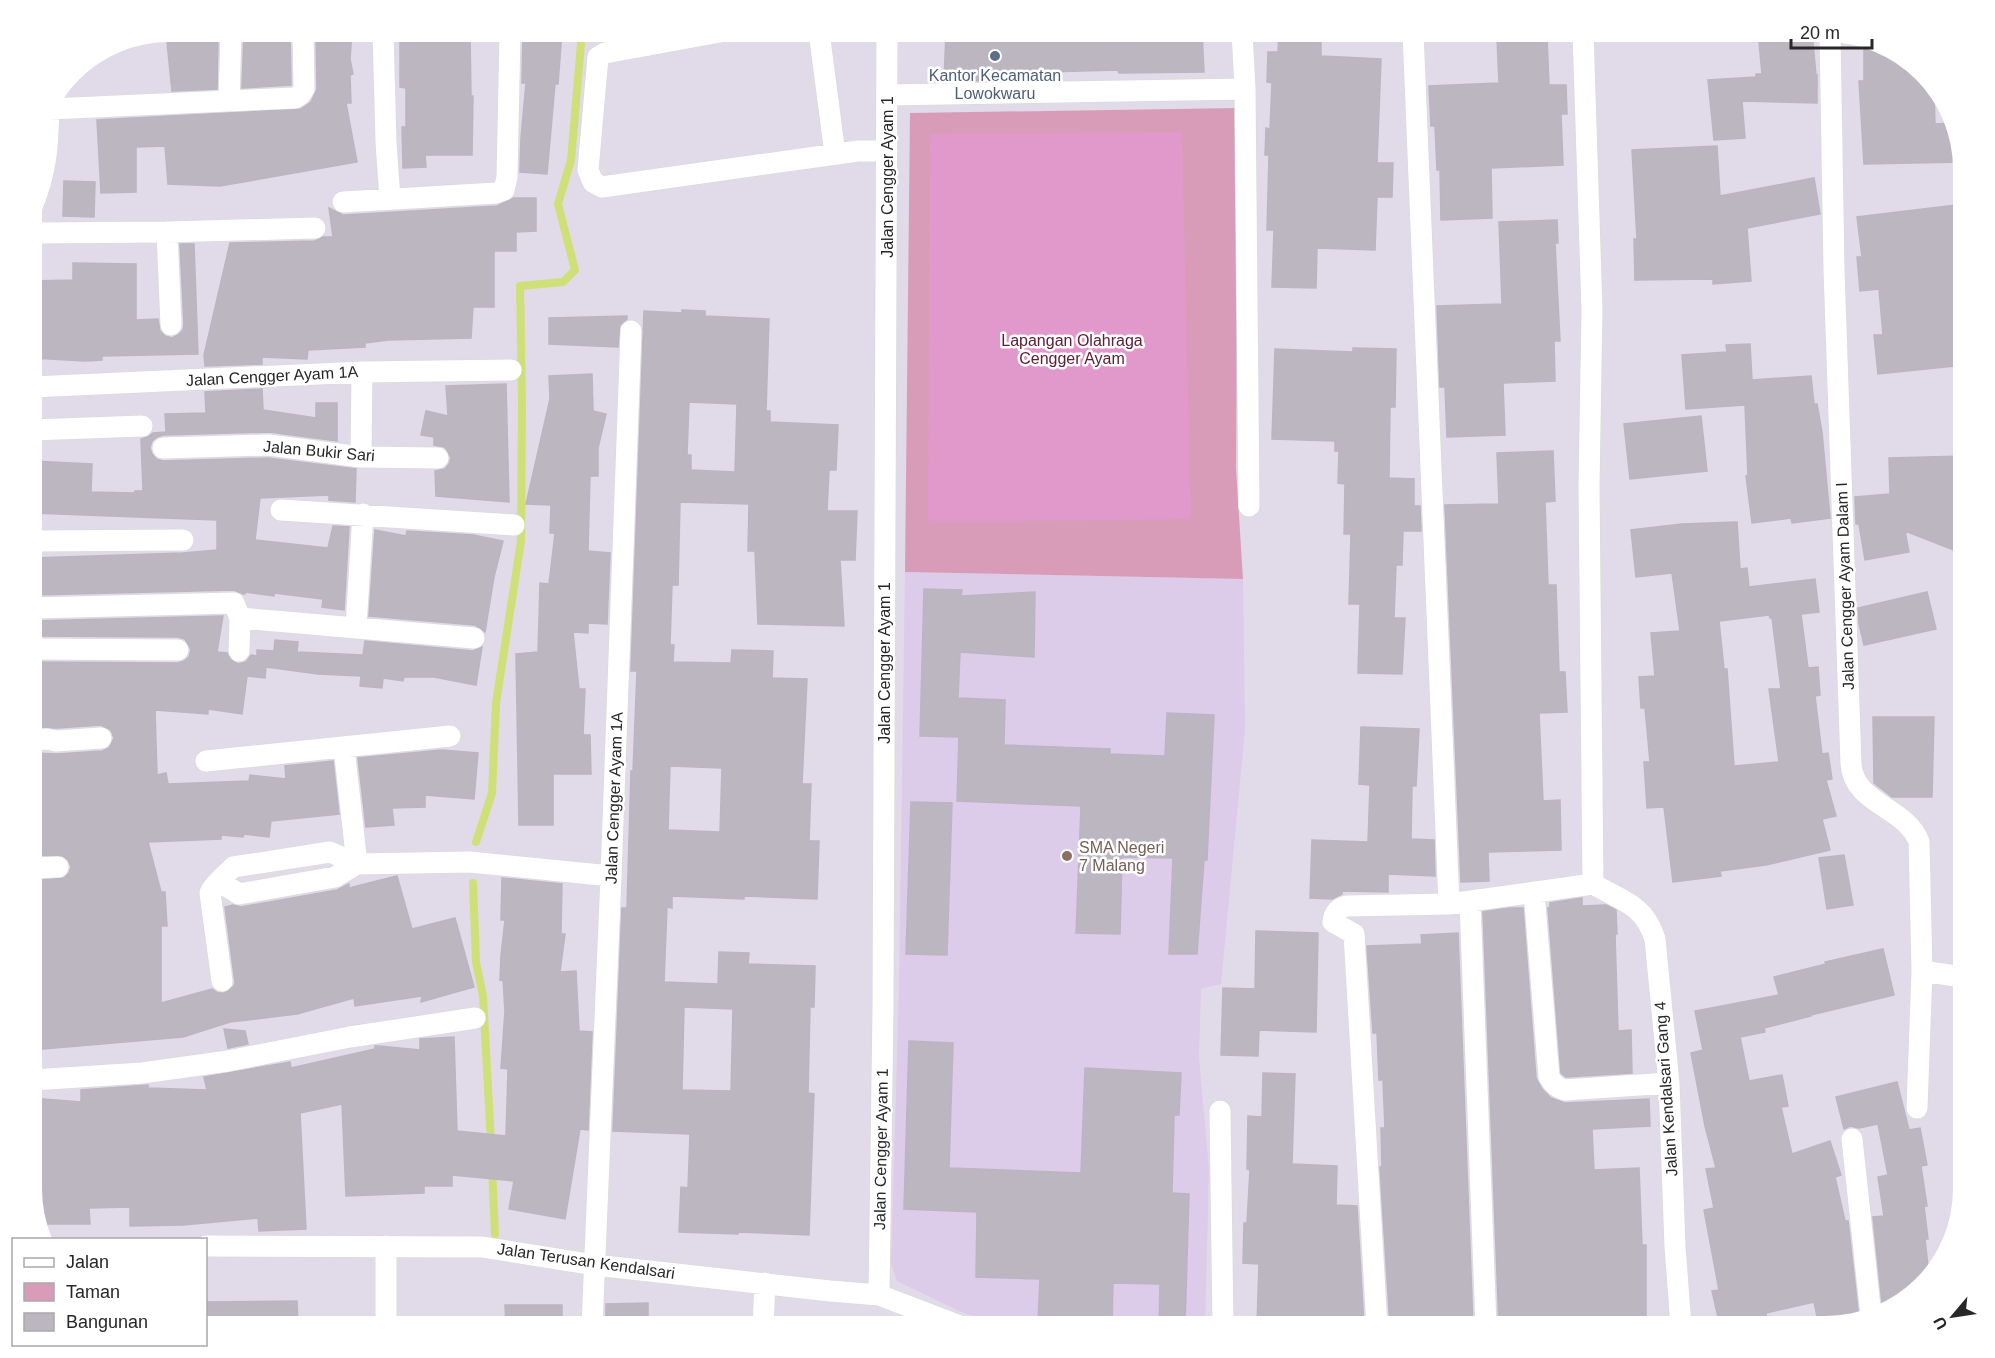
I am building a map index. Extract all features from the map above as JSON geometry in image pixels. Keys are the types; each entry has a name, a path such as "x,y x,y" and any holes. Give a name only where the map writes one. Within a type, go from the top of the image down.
{"street":[{"path":"229,101 231,42"},
{"path":"58,108 294,98 304,89 303,42"},
{"path":"383,42 390,199"},
{"path":"343,202 496,193 504,190 507,177 510,42"},
{"path":"665,42 605,53 598,57 588,170 593,183 602,187 858,151 887,151"},
{"path":"820,42 835,154"},
{"name":"Jalan Cengger Ayam 1","path":"879,1295 883,1008 887,42"},
{"path":"1243,42 1245,89 1249,506"},
{"path":"1413,42 1449,904"},
{"path":"1376,1316 1354,934 1333,922 1334,916 1347,906 1449,904 1593,884 1589,486 1592,310 1583,42"},
{"name":"Jalan Cengger Ayam Dalam I","path":"1830,42 1834,270 1852,773 1865,794 1907,823 1916,832 1920,853 1922,971 1917,1108"},
{"path":"887,95 1245,89"},
{"path":"42,180 48,154 49,130"},
{"path":"42,233 315,228"},
{"path":"167,232 171,324"},
{"name":"Jalan Cengger Ayam 1A","path":"592,1316 631,331"},
{"name":"Jalan Cengger Ayam 1A","path":"42,387 362,372 512,370"},
{"path":"362,372 362,457"},
{"path":"42,430 142,426"},
{"name":"Jalan Bukir Sari","path":"163,448 269,445 362,457 438,458"},
{"path":"281,510 514,525"},
{"path":"356,627 363,514"},
{"path":"42,541 183,540"},
{"path":"42,608 234,603 240,618 239,651"},
{"path":"240,618 474,638"},
{"path":"42,649 178,650"},
{"path":"206,761 450,736"},
{"path":"42,739 56,741 101,738"},
{"path":"344,747 357,864"},
{"path":"222,981 210,893 211,889 220,882 239,894 335,877 357,864 470,862 611,876"},
{"path":"42,868 58,867"},
{"name":"Jalan Kendalsari Gang 4","path":"1593,884 1636,908 1650,923 1655,939 1669,1083 1675,1247 1680,1316"},
{"path":"1534,892 1552,1082 1565,1090 1669,1083"},
{"path":"1470,901 1486,1316"},
{"path":"1922,971 1953,975"},
{"path":"42,1079 142,1073 228,1062 350,1037 475,1018"},
{"path":"1220,1111 1223,1316"},
{"path":"1852,1139 1870,1308"},
{"name":"Jalan Terusan Kendalsari","path":"207,1246 482,1247 595,1264 879,1295 934,1316"},
{"path":"386,1246 386,1316"},
{"path":"763,1316 765,1283"}],"shaded area":[{"name":"SMA Negeri 7 Malang","path":"905,572 1243,579 1245,729 1221,984 1201,989 1199,1058 1209,1170 1205,1316 973,1316 897,1281 891,1264 899,987"}],"green space":[{"name":"Lapangan Olahraga Cengger Ayam","path":"1238,108 1236,468 1243,579 905,572 910,113"},
{"name":"Lapangan Olahraga Cengger Ayam","path":"1182,132 1191,519 928,522 930,134"}],"building":[{"path":"167,42 218,42 217,89 172,91"},
{"path":"244,42 290,42 291,85 242,88"},
{"path":"316,42 351,42 350,59 353,74 350,75 351,103 346,103 357,162 220,186 168,184 165,146 136,147 136,192 101,193 97,120 301,109 311,102 317,89"},
{"path":"400,42 470,42 471,96 473,96 472,155 425,155 426,167 403,168 402,127 406,127 406,88 400,87"},
{"path":"523,42 561,42 547,174 520,172 526,83 522,83"},
{"path":"946,42 1202,42 1204,72 1119,73 1118,70 1045,72 1045,80 944,81"},
{"path":"1278,42 1321,42 1321,56 1381,59 1377,163 1393,163 1392,197 1377,197 1375,250 1317,248 1316,288 1272,287 1274,230 1267,230 1269,155 1265,155 1266,128 1270,129 1272,83 1267,82 1268,52 1278,52"},
{"path":"1497,42 1547,42 1549,85 1566,85 1567,114 1561,114 1563,165 1491,168 1492,218 1441,220 1440,170 1437,170 1435,126 1431,126 1429,86 1499,83"},
{"path":"1759,42 1813,42 1817,75 1817,103 1742,101 1745,138 1714,140 1708,80 1756,77 1756,74 1762,74"},
{"path":"1864,48 1882,55 1910,74 1934,104 1935,124 1944,123 1949,136 1953,162 1864,164 1859,81 1864,81"},
{"path":"1717,146 1720,196 1814,178 1820,214 1747,228 1751,281 1713,284 1713,279 1635,280 1634,239 1637,239 1632,150"},
{"path":"64,181 95,182 94,217 63,216"},
{"path":"514,198 536,198 536,231 516,232 516,251 494,251 494,307 473,307 471,338 388,340 365,343 365,347 308,350 307,359 262,357 262,364 205,366 204,355 230,243 315,241 323,237 333,237 329,208 343,215 362,214 497,206"},
{"path":"1953,205 1953,366 1878,374 1874,335 1883,335 1879,289 1860,291 1857,257 1862,257 1857,217"},
{"path":"1557,220 1558,243 1555,243 1560,341 1554,341 1555,381 1503,383 1505,435 1447,437 1445,387 1440,387 1437,306 1502,304 1499,222"},
{"path":"180,244 194,244 198,354 102,356 102,360 85,361 42,359 42,281 73,280 73,263 136,264 136,320 158,319 160,331 172,338 183,330"},
{"path":"682,310 705,311 705,316 769,319 766,411 770,411 770,422 838,425 836,470 829,470 827,511 857,511 855,560 840,560 844,626 758,624 755,551 748,551 749,504 680,502 678,585 672,585 670,645 674,645 673,662 731,663 732,650 773,651 772,678 807,679 802,784 811,784 809,841 819,841 817,899 672,896 672,908 667,907 664,982 718,984 719,952 749,953 748,964 815,966 814,1007 810,1007 808,1093 814,1094 809,1235 679,1232 681,1187 688,1188 690,1134 613,1131 622,908 627,908 637,671 631,671 644,311 682,313","holes":["689,402 737,404 735,472 691,470 691,455 687,455","670,766 722,768 720,832 668,830","684,1007 733,1009 731,1091 682,1090"]},
{"path":"627,316 627,319 620,325 618,347 549,344 549,318"},
{"path":"1750,344 1752,380 1811,376 1814,404 1817,404 1822,432 1830,518 1792,523 1791,518 1752,523 1746,476 1748,476 1745,405 1686,409 1682,355 1727,352 1726,345"},
{"path":"1353,348 1396,349 1395,407 1390,407 1389,478 1414,479 1414,506 1420,506 1421,531 1403,531 1402,565 1396,565 1394,618 1405,618 1402,674 1358,673 1360,604 1349,604 1351,534 1344,534 1345,484 1338,483 1339,451 1335,451 1335,441 1272,439 1275,349 1353,352"},
{"path":"592,374 593,411 606,414 598,448 598,476 590,476 588,551 610,553 607,624 588,623 588,633 573,632 579,689 585,689 583,735 590,735 591,774 553,774 553,825 519,825 516,654 538,652 540,583 549,584 555,533 550,533 551,505 526,504 550,399 549,376"},
{"path":"506,384 509,502 436,496 435,471 445,469 451,458 445,447 434,445 434,437 421,435 426,411 448,416 446,386"},
{"path":"262,389 263,410 316,418 316,403 337,403 337,441 269,432 163,435 152,441 150,448 156,459 163,461 268,458 356,469 355,502 329,500 329,495 260,498 255,540 328,548 333,526 349,527 344,610 322,607 323,599 274,593 274,596 245,592 243,594 234,590 42,595 42,558 217,550 217,520 42,513 42,462 92,464 91,492 134,493 143,491 141,439 153,433 166,432 165,414 206,413 205,392"},
{"path":"1701,416 1707,471 1630,479 1624,424"},
{"path":"1553,451 1555,501 1545,502 1548,585 1556,585 1559,672 1565,672 1567,712 1539,713 1543,801 1560,800 1561,850 1488,852 1489,881 1461,882 1445,505 1499,504 1497,453"},
{"path":"1953,456 1953,550 1905,531 1909,552 1865,560 1859,524 1856,524 1855,497 1890,494 1889,458"},
{"path":"1737,522 1740,569 1747,568 1749,587 1815,579 1819,612 1801,614 1808,668 1818,667 1820,695 1815,696 1822,754 1828,753 1832,779 1826,780 1836,816 1822,819 1830,850 1766,865 1720,871 1721,876 1673,882 1664,807 1647,808 1644,762 1650,762 1645,708 1641,708 1639,677 1655,676 1651,633 1680,631 1672,573 1636,577 1631,530 1682,524","holes":["1769,615 1772,618 1781,689 1769,689 1779,762 1734,766 1727,669 1724,669 1719,621"]},
{"path":"375,530 406,536 407,531 473,535 503,541 494,577 485,632 475,625 369,616"},
{"path":"924,589 962,590 961,596 1035,592 1034,657 960,652 958,698 1005,700 1004,745 1110,749 1110,754 1165,756 1167,713 1214,715 1207,860 1204,860 1197,954 1169,954 1173,858 1122,857 1120,934 1076,933 1081,806 957,801 959,737 920,736"},
{"path":"1927,592 1936,629 1864,645 1858,608"},
{"path":"223,616 217,652 227,653 232,661 238,664 246,662 251,655 257,656 257,650 274,651 275,640 298,642 297,652 363,655 365,641 473,651 482,647 476,685 434,677 404,677 403,681 383,678 382,688 360,686 361,676 318,674 266,667 265,678 247,676 242,714 208,709 208,714 155,710 157,775 166,773 168,784 249,781 250,775 286,779 285,766 333,761 339,814 271,821 269,837 244,834 243,837 221,835 221,839 148,842 161,892 165,892 167,926 161,926 161,1003 212,989 218,993 224,993 234,986 225,907 233,905 241,907 337,890 349,884 349,888 397,876 412,929 455,918 474,987 421,1002 422,996 355,1006 354,998 297,1014 230,1022 183,1037 42,1049 42,880 64,878 71,867 63,856 42,855 42,753 102,751 109,748 114,738 111,730 101,725 42,727 42,662 178,663 189,657 191,650 185,639 178,637 42,636 42,621"},
{"path":"1873,717 1934,717 1932,797 1892,797 1874,783"},
{"path":"1361,727 1419,729 1416,786 1412,786 1411,839 1434,840 1435,876 1388,874 1388,892 1342,891 1342,894 1332,899 1310,898 1312,840 1368,842 1370,785 1359,784"},
{"path":"442,750 478,753 474,799 425,795 425,807 392,808 394,825 366,827 358,758"},
{"path":"911,802 952,803 947,955 906,954"},
{"path":"1844,855 1853,905 1827,909 1819,858"},
{"path":"502,878 562,884 561,934 565,934 560,972 576,971 579,1031 592,1032 588,1130 580,1129 565,1219 509,1209 514,1181 452,1175 452,1186 424,1186 424,1193 346,1196 342,1104 300,1113 306,1229 259,1231 258,1218 183,1225 130,1226 130,1207 89,1208 90,1224 47,1224 42,1197 42,1099 81,1102 81,1090 148,1085 148,1088 207,1090 204,1077 290,1062 291,1068 375,1049 375,1046 420,1050 420,1039 454,1037 457,1131 506,1136 508,1069 501,1068 505,1011 503,979 500,980 505,920 501,920"},
{"path":"1582,898 1582,906 1606,905 1616,910 1618,1031 1631,1030 1632,1073 1566,1077 1561,1073 1548,908 1550,903"},
{"path":"1523,908 1536,1078 1542,1089 1551,1098 1565,1103 1649,1099 1650,1126 1592,1129 1594,1170 1639,1168 1642,1245 1646,1245 1646,1316 1499,1316 1483,912"},
{"path":"1256,931 1318,933 1316,1032 1259,1030 1258,1056 1221,1055 1223,988 1255,989"},
{"path":"1458,933 1473,1316 1389,1316 1380,1167 1382,1167 1381,1128 1385,1128 1383,1080 1379,1080 1377,1033 1373,1033 1367,946 1422,944 1421,935"},
{"path":"1883,949 1894,995 1811,1015 1764,1028 1765,1032 1740,1037 1749,1081 1782,1075 1788,1106 1781,1107 1792,1154 1830,1141 1841,1175 1835,1177 1845,1221 1848,1221 1858,1312 1817,1316 1814,1302 1766,1313 1766,1316 1718,1316 1712,1291 1719,1290 1704,1210 1714,1208 1706,1169 1716,1168 1705,1126 1691,1053 1703,1050 1695,1011 1779,995 1774,977 1826,964 1825,962"},
{"path":"224,1029 245,1031 248,1044 228,1048"},
{"path":"909,1041 953,1043 949,1168 1081,1173 1085,1068 1181,1073 1179,1115 1174,1115 1172,1193 1189,1194 1185,1316 1159,1316 1160,1284 1113,1283 1112,1316 1038,1316 1040,1279 976,1277 977,1212 904,1209"},
{"path":"1263,1073 1295,1074 1292,1164 1337,1166 1336,1205 1357,1206 1363,1316 1257,1316 1259,1264 1243,1263 1244,1223 1247,1223 1250,1170 1247,1169 1248,1116 1262,1117"},
{"path":"1897,1082 1909,1130 1920,1128 1927,1165 1921,1166 1927,1206 1924,1206 1928,1239 1925,1239 1928,1264 1910,1284 1882,1303 1873,1217 1884,1216 1878,1177 1888,1175 1878,1124 1859,1128 1850,1126 1844,1129 1836,1097"},
{"path":"297,1301 298,1316 207,1316 207,1302"},
{"path":"648,1303 648,1316 606,1316 606,1304"},
{"path":"505,1305 562,1305 562,1316 506,1316"}],"waterway":[{"path":"476,842 492,793 496,703 521,541 520,286 563,282 575,270 558,204 571,160 581,42"},
{"path":"473,883 476,962 483,996 491,1143"},
{"path":"492,1168 495,1234"}],"place":[{"name":"Kantor Kecamatan Lowokwaru","path":"995,56"},
{"name":"SMA Negeri 7 Malang","path":"1067,856"}]}
